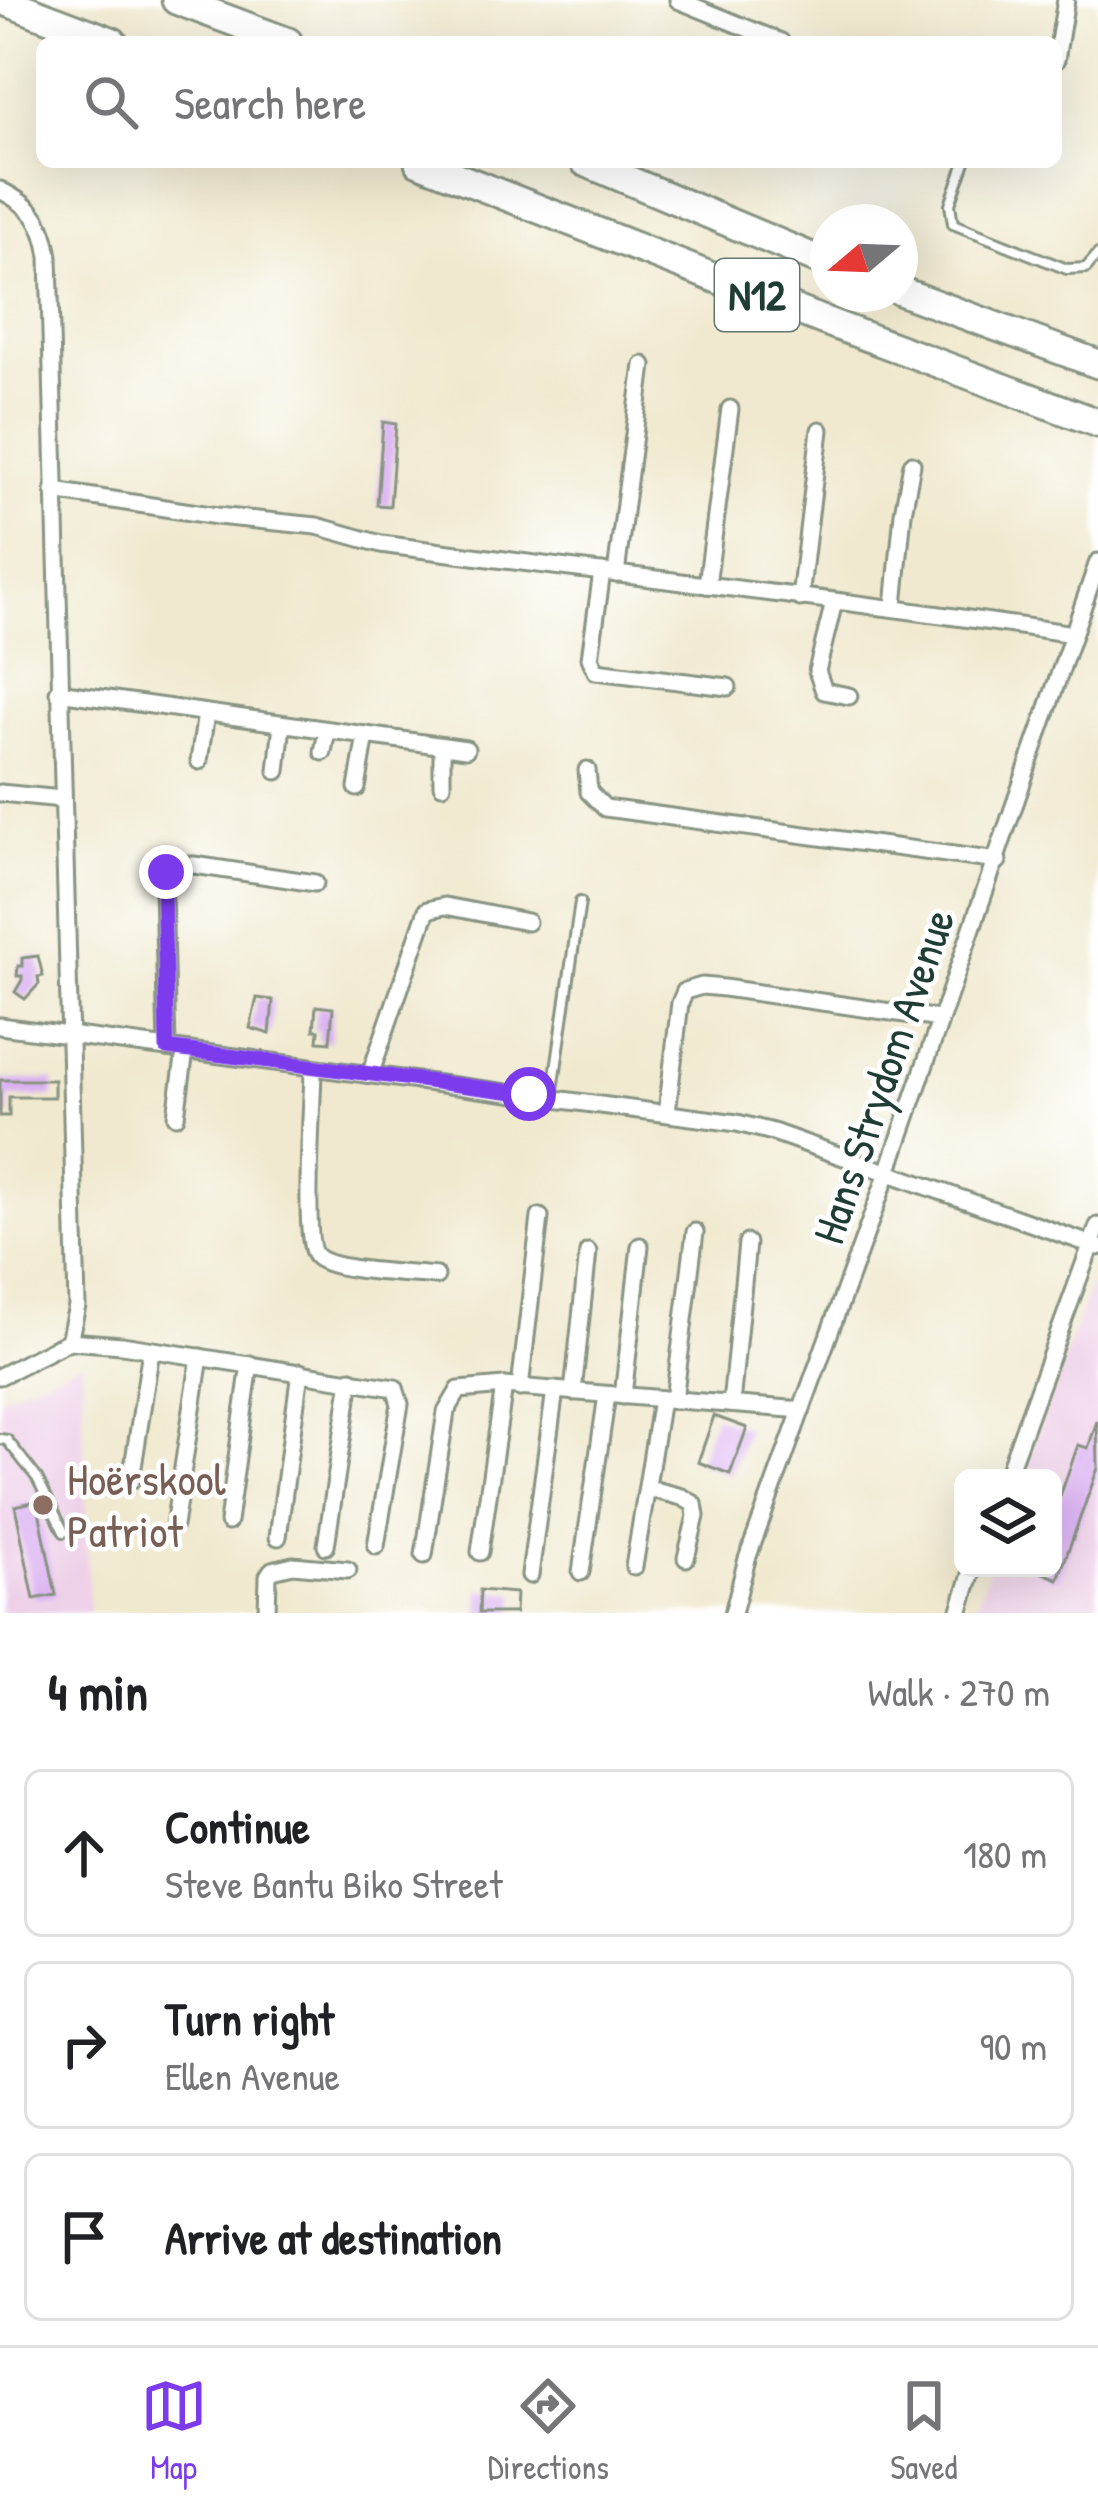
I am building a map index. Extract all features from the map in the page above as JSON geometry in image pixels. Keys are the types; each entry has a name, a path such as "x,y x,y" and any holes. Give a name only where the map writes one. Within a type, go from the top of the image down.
{"highway":[{"path":"2,0 97,36"},
{"path":"176,0 272,36"},
{"name":"N12","path":"433,168 1098,423"},
{"name":"N12","path":"599,168 810,256"},
{"path":"918,298 1098,364"}],"street":[{"path":"678,0 766,36"},
{"path":"1060,36 1066,0"},
{"path":"0,190 25,203 40,220 49,257 76,1306 69,1341"},
{"path":"643,365 590,658 596,670 617,676 728,687"},
{"path":"706,585 730,409"},
{"path":"800,598 820,430"},
{"path":"894,606 912,464"},
{"path":"54,491 317,526 381,544 894,606 1073,634"},
{"name":"Hans Strydom Avenue","path":"733,1613 747,1559 998,860 1098,562"},
{"path":"834,602 818,679 824,691 849,696"},
{"path":"58,692 466,749"},
{"path":"199,761 206,713"},
{"path":"277,771 282,724"},
{"path":"323,752 327,730"},
{"path":"357,788 366,735"},
{"path":"442,746 442,785"},
{"path":"587,770 590,792 605,808 998,860"},
{"path":"0,793 62,799"},
{"path":"176,1117 166,872 194,865 315,883"},
{"path":"370,1075 427,910 445,906 527,922"},
{"path":"668,1112 680,1003 692,988 724,988 940,1019"},
{"path":"0,1026 668,1112 773,1132 1095,1246"},
{"path":"314,1069 309,1220 314,1253 344,1266 436,1276"},
{"path":"480,1552 540,1217"},
{"path":"1009,1469 1095,1246 1098,1226"},
{"path":"634,1568 695,1232"},
{"path":"731,1404 747,1243"},
{"path":"581,1572 640,1246"},
{"path":"572,1392 588,1252"},
{"path":"0,1376 69,1341 388,1386 400,1398 376,1546"},
{"path":"131,1480 151,1350"},
{"path":"173,1526 200,1357"},
{"path":"228,1522 250,1364"},
{"path":"278,1537 300,1372"},
{"path":"326,1546 351,1379"},
{"path":"424,1556 448,1403 459,1390 512,1387 802,1410"},
{"path":"530,1575 554,1390"},
{"path":"646,1489 682,1496 694,1504 696,1516 686,1558"},
{"path":"267,1613 272,1570 293,1565 348,1570"},
{"path":"958,1613 970,1577"}],"lane":[{"path":"963,168 950,205 953,224 1067,269 1086,268 1098,254"},
{"path":"552,1097 580,902"},
{"path":"0,1439 7,1440 37,1478 64,1532"}],"shaded area":[{"path":"1098,1283 1098,1613 973,1613 986,1577 1062,1577 1062,1469 1024,1469 1090,1286"},
{"name":"Hoërskool Patriot","path":"82,1362 89,1613 0,1613 0,1397"}],"building":[{"path":"383,422 396,424 390,506 377,505"},
{"path":"38,956 43,976 25,999 15,992 22,980 17,976 18,966 22,958"},
{"path":"257,998 273,1000 270,1034 250,1028"},
{"path":"316,1006 333,1008 330,1042 318,1041"},
{"path":"0,1080 54,1080 54,1097 9,1097 9,1116 0,1116"},
{"path":"714,1416 747,1428 730,1474 698,1462"},
{"path":"1097,1421 1098,1468 1062,1568 1062,1490 1078,1445 1088,1448"},
{"path":"37,1501 56,1595 34,1599 15,1506"},
{"path":"480,1590 516,1593 515,1613 479,1613"}],"place":[{"name":"Hoërskool Patriot","path":"43,1505"}],"route":[{"path":"166,872 167,1048 529,1094"}]}
